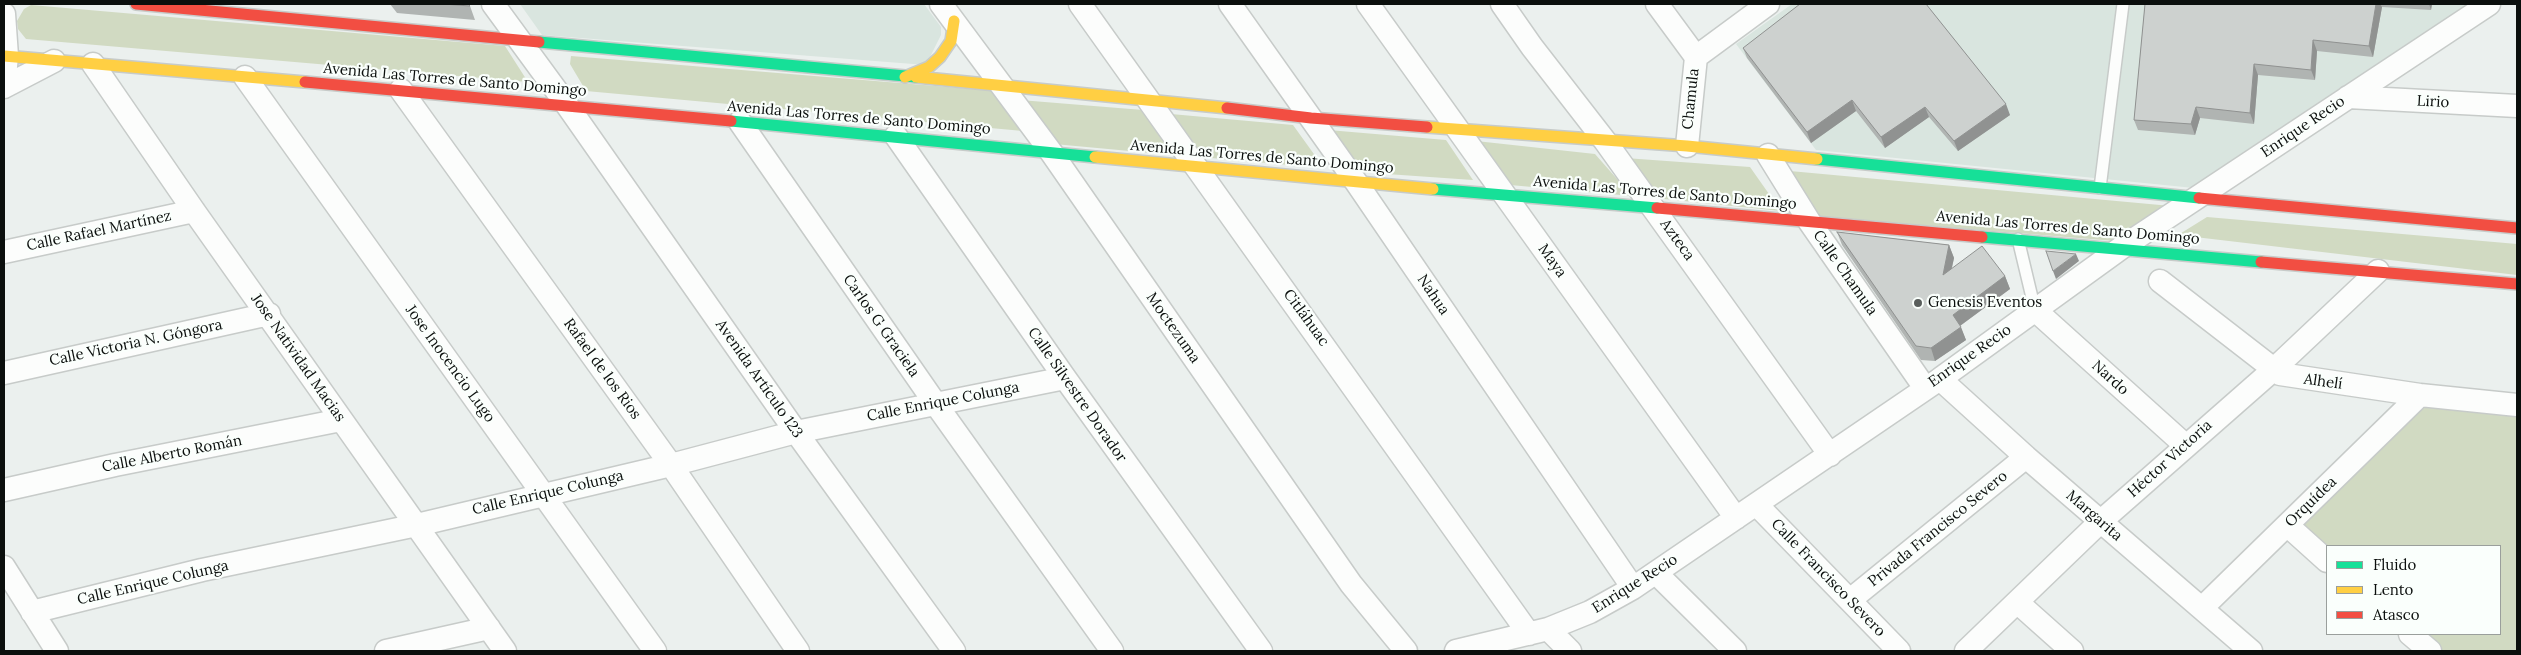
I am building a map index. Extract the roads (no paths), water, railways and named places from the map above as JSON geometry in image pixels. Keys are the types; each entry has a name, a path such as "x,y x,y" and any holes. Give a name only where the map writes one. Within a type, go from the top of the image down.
{"street":[{"path":"136,4 196,6 521,42 1147,99 1311,118 1458,131 1686,146 2100,189 2517,228"},
{"name":"Avenida Artículo 123","path":"493,4 567,105 796,432 954,651"},
{"name":"Citláhuac","path":"1080,4 1147,99 1539,631 1570,651"},
{"name":"Nahua","path":"1230,4 1356,182 1633,588"},
{"name":"Maya","path":"1368,4 1736,518"},
{"name":"Azteca","path":"1502,4 1532,47 1605,141 1830,455"},
{"name":"Chamula","path":"1657,4 1696,57 1686,146"},
{"path":"1696,57 1768,4"},
{"name":"Enrique Recio","path":"1456,651 1539,631 1590,612 1633,588 1830,455 2120,248 2348,97 2466,12 2489,4"},
{"path":"905,77 929,67 940,57 951,41 947,12"},
{"name":"Moctezuma","path":"947,12 1004,86 1051,152 1351,584 1372,613 1406,651"},
{"path":"4,14 6,56 4,87"},
{"name":"Avenida Las Torres de Santo Domingo","path":"6,56 567,105 1356,182 2517,284"},
{"path":"4,87 54,61"},
{"name":"Jose Natividad Macias","path":"93,64 194,211 269,314 341,420 505,651"},
{"name":"Jose Inocencio Lugo","path":"244,77 655,651"},
{"name":"Rafael de los Rios","path":"401,90 671,465 798,651"},
{"name":"Lirio","path":"2348,97 2517,106"},
{"name":"Carlos G Graciela","path":"740,122 935,403 1112,651"},
{"name":"Calle Silvestre Dorador","path":"896,136 1065,378 1261,651"},
{"name":"Calle Chamula","path":"1768,155 1809,221 1932,383"},
{"name":"Calle Rafael Martínez","path":"4,252 194,211"},
{"name":"Héctor Victoria","path":"1966,651 2100,522 2185,445 2273,370 2378,271"},
{"name":"Alhelí","path":"2160,281 2280,374 2301,379 2420,395 2517,405"},
{"name":"Nardo","path":"2035,310 2185,445"},
{"name":"Calle Victoria N. Góngora","path":"4,373 269,314"},
{"name":"Calle Enrique Colunga","path":"32,612 202,570 417,525 671,465 796,432 1065,378"},
{"name":"Margarita","path":"1932,383 2026,457 2251,651"},
{"name":"Orquídea","path":"2202,608 2420,395"},
{"name":"Calle Alberto Román","path":"4,490 115,465 341,420"},
{"name":"Privada Francisco Severo","path":"1850,600 2026,457"},
{"name":"Calle Francisco Severo","path":"1757,505 1899,651"},
{"path":"2287,525 2326,560"},
{"path":"4,567 57,651"},
{"path":"1656,573 1735,651"},
{"path":"2017,602 2072,651"},
{"path":"386,651 489,628"},
{"path":"2411,635 2430,651"}],"lane":[{"path":"2100,189 2123,4"},
{"path":"2018,239 2035,310"}],"place":[{"name":"Genesis Eventos","path":"1918,303"}]}
